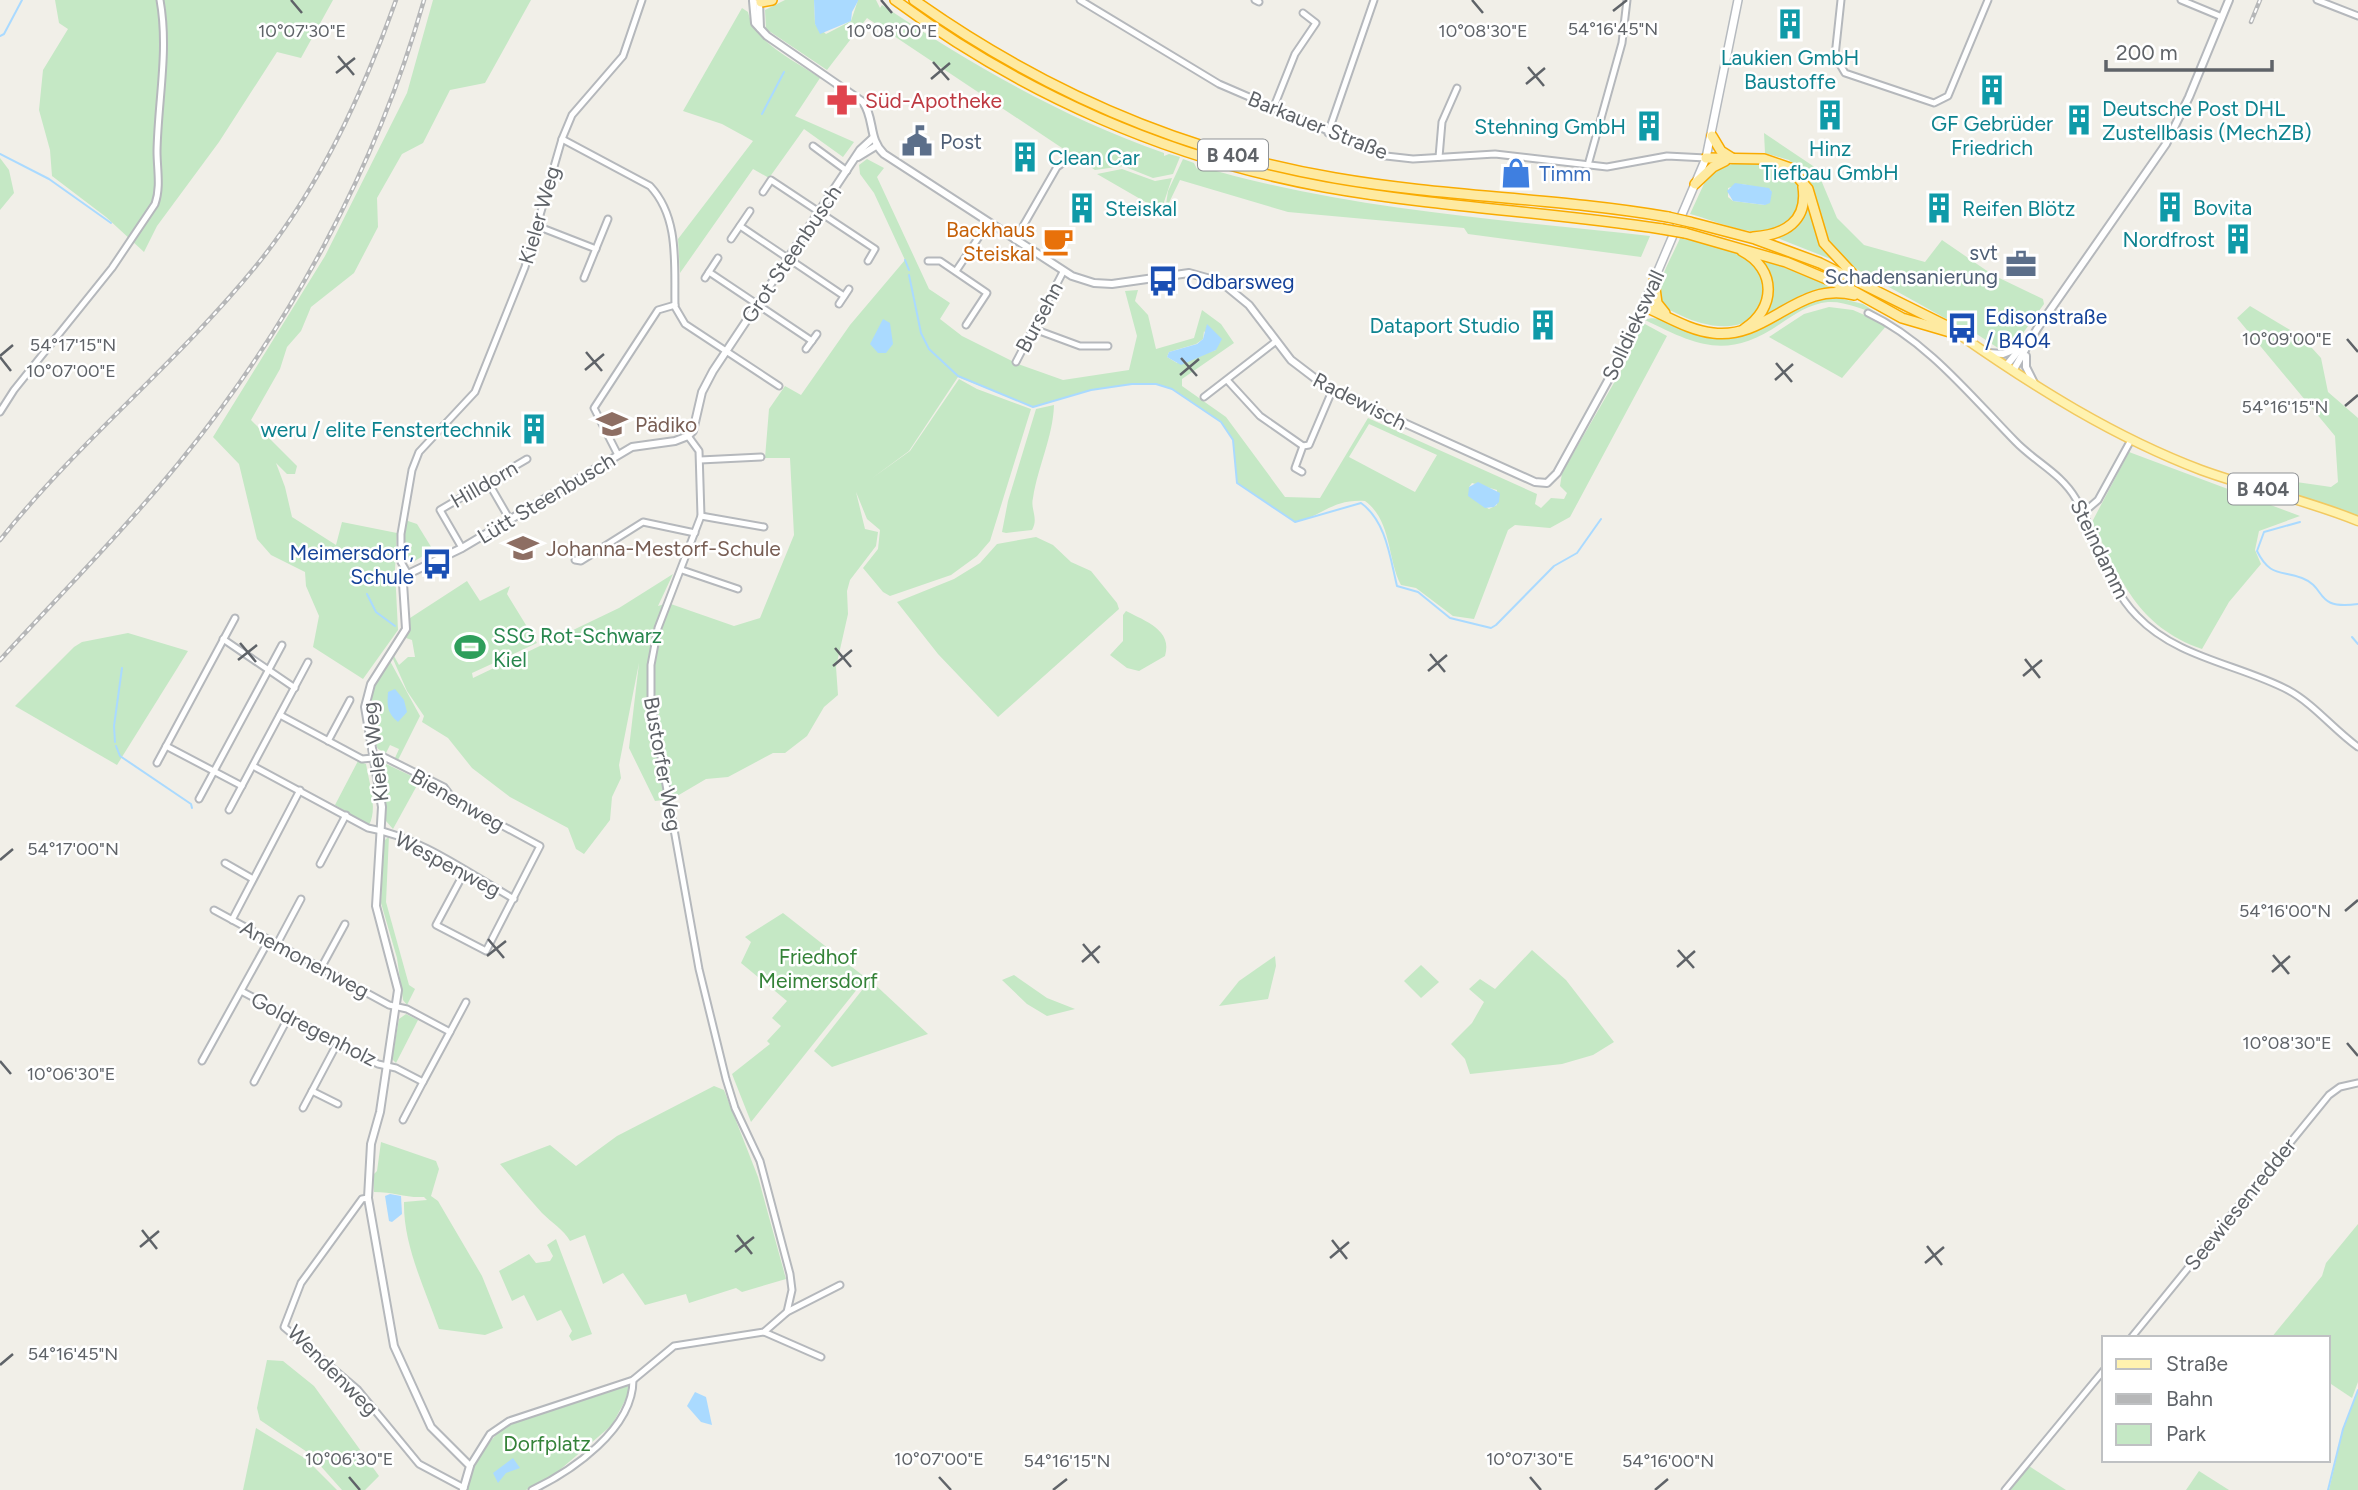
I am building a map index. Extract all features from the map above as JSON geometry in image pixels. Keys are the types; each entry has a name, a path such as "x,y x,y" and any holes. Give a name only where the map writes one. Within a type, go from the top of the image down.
{"highway":[{"path":"755,1 772,0"},
{"name":"B 404","path":"895,0 971,52 1038,90 1137,134 1217,161 1283,178 1360,192 1585,217 1685,233 1816,274 1902,318 1960,335"},
{"name":"B 404","path":"914,0 976,43 1065,92 1139,124 1220,152 1336,178 1668,217 1690,222 1748,237 1860,280 1941,321 1960,335"},
{"path":"1712,136 1721,151 1733,159"},
{"path":"1706,158 1781,162 1801,178 1810,194 1824,243 1860,280"},
{"path":"1695,184 1713,166 1733,159"},
{"path":"1748,237 1778,234 1794,223 1804,202 1801,178"},
{"path":"1725,244 1756,261 1766,275 1769,289 1767,303 1760,316 1733,334"},
{"path":"1654,281 1657,303 1669,316"},
{"path":"1643,306 1701,331 1733,334 1754,329 1796,302 1816,294 1845,293 1866,299"}],"main road":[{"name":"Solldiekswall","path":"1643,306 1706,158 1738,0"},
{"name":"B 404","path":"1960,335 2035,386 2131,440 2204,471 2358,521"}],"street":[{"path":"0,412 14,390 113,268 155,204 159,193 157,152 164,22 160,0"},
{"name":"Kieler Weg","path":"470,1466 431,1427 394,1346 368,1198 370,1154 398,990 393,961 376,906 382,830 375,758 365,707 368,692 406,629 403,583 408,574 401,562 401,534 415,461 432,435 475,392 509,309 572,115 622,56 642,0"},
{"name":"Barkauer Straße","path":"1080,0 1182,64 1273,109 1386,156 1413,159 1495,154 1588,165 1622,166 1672,156 1706,158"},
{"path":"1328,133 1374,0"},
{"path":"1588,165 1622,43 1627,0"},
{"path":"1841,0 1835,56 1845,72 1934,103 1948,96 1988,0"},
{"path":"2181,0 2222,17"},
{"path":"2010,368 2166,144 2189,97 2229,0"},
{"path":"2317,0 2358,16"},
{"path":"755,1 761,29 857,96 870,116 875,142"},
{"path":"1273,109 1295,54 1316,23 1303,13"},
{"path":"1439,157 1441,122 1457,88"},
{"path":"562,139 650,186 660,197 668,211 672,230 674,305 685,324 779,386"},
{"name":"Grot Steenbusch","path":"726,351 863,147 875,142"},
{"name":"Radewisch","path":"875,142 889,158 1063,272 1102,284 1178,274 1207,276 1226,285 1244,299 1275,342 1299,367 1332,391 1535,482 1547,483"},
{"path":"813,146 847,171"},
{"path":"1015,240 1057,167 1064,162"},
{"path":"763,192 771,180 875,250 867,261"},
{"path":"731,239 750,211"},
{"path":"584,278 608,219"},
{"path":"956,271 989,222"},
{"path":"537,226 596,249"},
{"path":"740,226 844,296"},
{"path":"718,258 707,275 812,341"},
{"path":"928,261 935,259 987,293"},
{"name":"Bursehn","path":"1016,362 1063,272"},
{"path":"966,325 992,286"},
{"path":"839,304 849,289"},
{"path":"618,455 594,408 658,310 674,305"},
{"name":"Solldiekswall","path":"1547,483 1557,473 1616,366 1643,306"},
{"name":"Steindamm","path":"1868,313 1906,335 1968,391 2015,441 2066,483 2122,596 2147,626 2182,648 2290,691 2358,747"},
{"path":"1034,329 1080,346 1108,346"},
{"path":"806,349 817,334"},
{"path":"1204,397 1275,342"},
{"path":"1986,353 2003,354 2026,346"},
{"path":"2026,346 2026,367 2035,386"},
{"path":"688,436 696,421 706,383 726,351"},
{"path":"1227,380 1260,416 1303,446 1309,445 1332,391"},
{"name":"Lütt Steenbusch","path":"408,574 462,548 640,444 675,441 688,436"},
{"name":"Bustorfer Weg","path":"688,436 699,451 701,516 653,646 651,701 699,969 735,1108 760,1161 790,1274 792,1290 787,1312"},
{"path":"2083,513 2098,500 2131,440"},
{"path":"1302,471 1294,468 1303,446"},
{"path":"700,460 761,457"},
{"name":"Hilldorn","path":"462,548 440,510 527,459"},
{"path":"488,482 510,520"},
{"path":"701,516 764,527"},
{"path":"575,560 581,561 643,522 695,533"},
{"path":"682,570 738,589"},
{"path":"157,763 235,618"},
{"path":"223,639 295,688"},
{"path":"199,799 282,645"},
{"path":"229,810 309,662"},
{"path":"328,741 351,700"},
{"name":"Bienenweg","path":"280,715 362,759 384,757 443,787 453,799 540,846 514,899"},
{"path":"166,746 242,786"},
{"name":"Wespenweg","path":"253,766 368,828 382,830 465,871 514,899"},
{"path":"232,920 300,790"},
{"path":"320,864 346,815"},
{"path":"225,863 253,879"},
{"path":"465,871 436,925 486,951 514,899"},
{"path":"277,944 301,899"},
{"name":"Anemonenweg","path":"214,910 321,968 450,1032"},
{"path":"321,968 345,923"},
{"path":"202,1061 243,992 269,940"},
{"name":"Goldregenholz","path":"243,992 338,1042 423,1082"},
{"path":"403,1120 466,1002"},
{"path":"254,1082 289,1016"},
{"path":"303,1108 338,1042"},
{"name":"Seewiesenredder","path":"2133,1336 2329,1095 2340,1087 2358,1083"},
{"path":"312,1091 338,1104"},
{"name":"Wendenweg","path":"368,1198 362,1199 301,1283 284,1326 358,1390 419,1464 463,1489"},
{"path":"463,1489 470,1466 490,1434 509,1421 633,1380 674,1346 764,1332 787,1312 840,1285"},
{"path":"764,1332 821,1357"},
{"path":"2005,1490 2102,1372"},
{"path":"532,1490 555,1478 608,1434 626,1408 633,1392 633,1380"}],"green space":[{"path":"55,0 333,0 301,58 277,52 219,142 157,226 144,252 106,217 52,176 50,150 39,110 43,70 68,29 59,23"},
{"path":"433,0 531,0 485,83 450,90 423,143 402,154 377,198 378,227 354,273 311,307 301,331 287,347 280,369 251,420 297,466 295,474 287,474 276,463 292,517 336,545 342,522 397,533 395,570 398,630 363,679 313,647 319,616 306,586 305,572 271,555 257,539 239,464 213,437 325,256 407,93"},
{"path":"785,0 814,0 815,24 826,34 851,21 858,0 876,0 880,8 882,5 1018,88 1090,123 1164,153 1164,156 1169,154 1180,157 1173,174 1153,178 1123,166 1095,170 867,18 827,70 766,29 765,10"},
{"path":"742,8 748,12 752,23 768,42 820,78 795,116 854,142 843,157 804,129 769,178 753,169 680,273 678,239 753,141 722,124 683,111"},
{"path":"1764,133 1816,168 1837,218 1864,245 1925,262 1942,240 1993,275 2043,299 2044,304 2018,340 1998,348 1966,327 1961,327 1851,266 1827,241 1804,174 1789,160 1765,153"},
{"path":"0,158 9,170 14,193 0,210"},
{"path":"867,159 884,168 877,177 929,289 950,303 940,319 962,336 1018,364 1063,380 1129,370 1137,336 1125,291 1138,290 1135,301 1148,315 1156,349 1194,338 1202,310 1221,324 1234,343 1182,379 1182,386 1226,417 1285,497 1320,498 1368,418 1537,494 1535,504 1541,508 1551,498 1564,499 1567,493 1560,486 1562,473 1626,362 1643,323 1667,336 1570,517 1550,528 1515,525 1508,530 1474,619 1453,616 1416,588 1401,585 1385,529 1374,509 1365,501 1336,505 1295,522 1237,483 1233,440 1221,422 1172,389 1156,384 1132,384 1091,390 1033,407 958,377 909,451 871,479 910,451 959,379 977,389 1031,409 990,541 977,556 951,575 890,596 883,592 863,568 878,549 880,530 867,519 856,492 865,529 878,532 876,546 850,580 847,591 848,614 836,667 838,695 824,707 807,736 785,753 773,753 728,777 706,779 672,799 655,801 629,748 639,663 619,765 621,778 612,797 610,820 584,854 576,849 568,828 510,797 472,768 448,738 422,722 424,716 407,691 394,656 399,665 408,657 415,657 412,640 406,638 410,618 467,581 480,601 510,586 507,594 537,643 472,673 473,678 619,608 673,574 658,606 668,603 734,626 760,618 794,535 790,458 765,458 769,409 785,386 801,395 850,325 905,260 874,193 860,174 859,165","holes":["1204,331 1216,350 1177,363 1167,357 1169,352 1196,344 1203,339","1369,424 1437,455 1415,492 1349,457","1472,483 1497,490 1497,505 1489,509 1479,503 1469,487"]},
{"path":"1183,159 1194,163 1197,169 1199,166 1254,181 1366,203 1650,236 1641,257 1468,234 1464,228 1288,212 1180,180 1165,211 1168,191"},
{"path":"1735,163 1759,163 1783,169 1793,176 1798,184 1799,204 1795,213 1779,228 1760,232 1690,214 1709,173","holes":["1742,184 1771,190 1765,205 1733,201 1728,197 1728,188"]},
{"path":"1122,169 1155,181 1172,178 1161,211 1097,174"},
{"path":"1807,199 1822,244 1833,260 1775,237 1780,235"},
{"path":"1680,238 1730,250 1757,268 1764,290 1761,305 1754,316 1744,323 1719,326 1692,320 1663,305 1660,285"},
{"path":"1759,258 1839,289 1803,294 1759,323 1768,307 1772,290 1769,274"},
{"path":"1835,297 1863,304 1880,315 1841,303 1821,303 1802,310 1761,335 1728,345 1697,342 1645,320 1660,319 1709,338 1734,338 1762,327 1803,305 1818,299"},
{"path":"2250,306 2302,337 2321,358 2328,392 2358,418 2358,516 2260,484 2262,477 2331,487 2338,482 2335,436 2237,318"},
{"path":"1829,307 1853,310 1887,325 1842,378 1769,337 1804,314"},
{"path":"1054,405 1051,429 1033,498 1034,526 1032,530 1002,532 1008,501 1036,409"},
{"path":"2129,452 2300,516 2259,531 2255,550 2261,564 2229,602 2202,649 2180,639 2146,614 2122,581 2092,522"},
{"path":"405,520 417,524 433,550 413,562 403,559"},
{"path":"1036,537 1053,545 1071,562 1091,571 1119,609 998,717 938,654 897,602 954,579 980,563 997,544"},
{"path":"1126,611 1156,627 1165,639 1165,656 1139,671 1127,668 1110,655 1123,641 1123,615"},
{"path":"128,633 188,651 117,765 15,706 74,647 82,642"},
{"path":"390,661 420,716 398,760 395,758 399,749 390,745 386,753 378,749 369,715 372,692"},
{"path":"358,761 366,764 371,787 373,811 369,825 335,805"},
{"path":"384,763 420,780 393,829 386,821 381,767"},
{"path":"389,836 386,902 409,985 415,989 407,1005 403,1000 397,958 381,903 384,841"},
{"name":"Friedhof Meimersdorf","path":"783,913 866,978 751,1122 732,1074 770,1044 767,1041 781,1026 772,1018 787,1001 741,963 751,942 745,937"},
{"path":"1532,950 1566,980 1614,1042 1593,1055 1562,1064 1470,1074 1465,1059 1451,1044 1472,1023 1484,1002 1469,989 1480,979 1495,989"},
{"path":"1275,956 1276,966 1268,999 1219,1006 1239,981"},
{"path":"1421,965 1439,982 1421,998 1404,981"},
{"path":"1014,975 1047,998 1075,1009 1047,1016 1027,1004 1002,980"},
{"path":"870,980 928,1034 832,1067 814,1051"},
{"path":"406,1014 418,1020 396,1063 392,1059 399,1019"},
{"path":"714,1086 724,1090 758,1177 786,1279 742,1292 736,1288 689,1303 686,1294 645,1305 623,1273 603,1284 585,1235 570,1241 536,1207 500,1164 550,1145 576,1166 617,1136"},
{"path":"381,1142 436,1161 439,1169 431,1196 438,1201 482,1276 503,1328 485,1335 439,1329 411,1251 405,1218 404,1202 427,1200 424,1197 374,1192 373,1175 377,1171"},
{"path":"2358,1224 2358,1382 2352,1398 2330,1383 2330,1336 2273,1336 2322,1276 2326,1263"},
{"path":"556,1239 592,1334 572,1341 569,1336 572,1331 561,1310 537,1321 524,1295 512,1301 499,1271 529,1254 536,1263 550,1261 553,1256 547,1245"},
{"path":"267,1360 283,1361 314,1386 379,1476 365,1490 342,1490 310,1454 260,1420 257,1408"},
{"name":"Dorfplatz","path":"629,1384 628,1395 612,1425 555,1474 526,1490 466,1490 482,1453 494,1437 509,1424"},
{"path":"2358,1390 2358,1490 2329,1490 2343,1429"},
{"path":"256,1428 306,1459 337,1490 243,1490"},
{"path":"2029,1466 2066,1490 2008,1490"},
{"path":"2199,1471 2229,1490 2186,1490"}],"water":[{"path":"814,0 858,1 851,21 820,34 815,24"},
{"path":"1735,183 1769,188 1772,192 1770,203 1765,205 1733,201 1727,191"},
{"path":"883,319 890,323 893,344 886,353 878,353 870,344"},
{"path":"1207,324 1222,339 1216,350 1181,365 1167,357 1169,352 1197,344 1203,339"},
{"path":"1478,482 1500,493 1499,502 1494,507 1485,508 1468,496 1469,487"},
{"path":"395,689 404,700 407,712 398,722 388,705 388,692"},
{"path":"385,1196 401,1196 402,1214 392,1222 389,1221"},
{"path":"695,1392 706,1397 712,1425 701,1422 687,1406"},
{"path":"513,1458 520,1468 506,1473 498,1483 493,1473"}],"waterway":[{"path":"0,36 4,34 22,0"},
{"path":"762,114 784,72"},
{"path":"0,154 49,179 111,223"},
{"path":"905,260 909,270"},
{"path":"909,275 921,333 929,349 958,376 1033,407 1091,390 1132,384 1156,384 1172,389 1221,422 1233,440 1237,483 1295,522 1361,503 1382,530 1397,586 1418,592 1450,618 1491,628 1496,625 1554,566 1577,553 1601,519"},
{"path":"2300,522 2264,532 2257,551 2266,565 2310,582 2327,601 2334,604 2358,604"},
{"path":"367,594 376,612 395,626"},
{"path":"2352,637 2358,644"},
{"path":"115,742 114,726 122,668"},
{"path":"116,746 120,756 191,804 192,808"},
{"path":"2328,1490 2343,1429 2358,1390"}],"railway":[{"path":"0,540 62,469 226,302 279,236 319,172 354,105 396,0"},
{"path":"0,660 157,489 257,358 325,244 354,185 381,125 424,0"},
{"path":"2251,22 2260,0"}],"place":[{"name":"Laukien GmbH Baustoffe","path":"1790,24"},
{"name":"GF Gebrüder Friedrich","path":"1992,90"},
{"name":"Süd-Apotheke","path":"842,100"},
{"name":"Hinz Tiefbau GmbH","path":"1830,115"},
{"name":"Deutsche Post DHL Zustellbasis (MechZB)","path":"2079,120"},
{"name":"Stehning GmbH","path":"1649,126"},
{"name":"Post","path":"917,141"},
{"name":"Clean Car","path":"1025,157"},
{"name":"Timm","path":"1516,173"},
{"name":"Bovita","path":"2170,207"},
{"name":"Steiskal","path":"1082,208"},
{"name":"Reifen Blötz","path":"1939,208"},
{"name":"Nordfrost","path":"2238,239"},
{"name":"Backhaus Steiskal","path":"1058,241"},
{"name":"svt Schadensanierung","path":"2021,264"},
{"name":"Odbarsweg","path":"1163,281"},
{"name":"Dataport Studio","path":"1543,325"},
{"name":"Edisonstraße / B404","path":"1962,328"},
{"name":"Pädiko","path":"612,424"},
{"name":"weru / elite Fenstertechnik","path":"534,429"},
{"name":"Johanna-Mestorf-Schule","path":"523,548"},
{"name":"Meimersdorf, Schule","path":"437,564"},
{"name":"SSG Rot-Schwarz Kiel","path":"470,647"}]}
